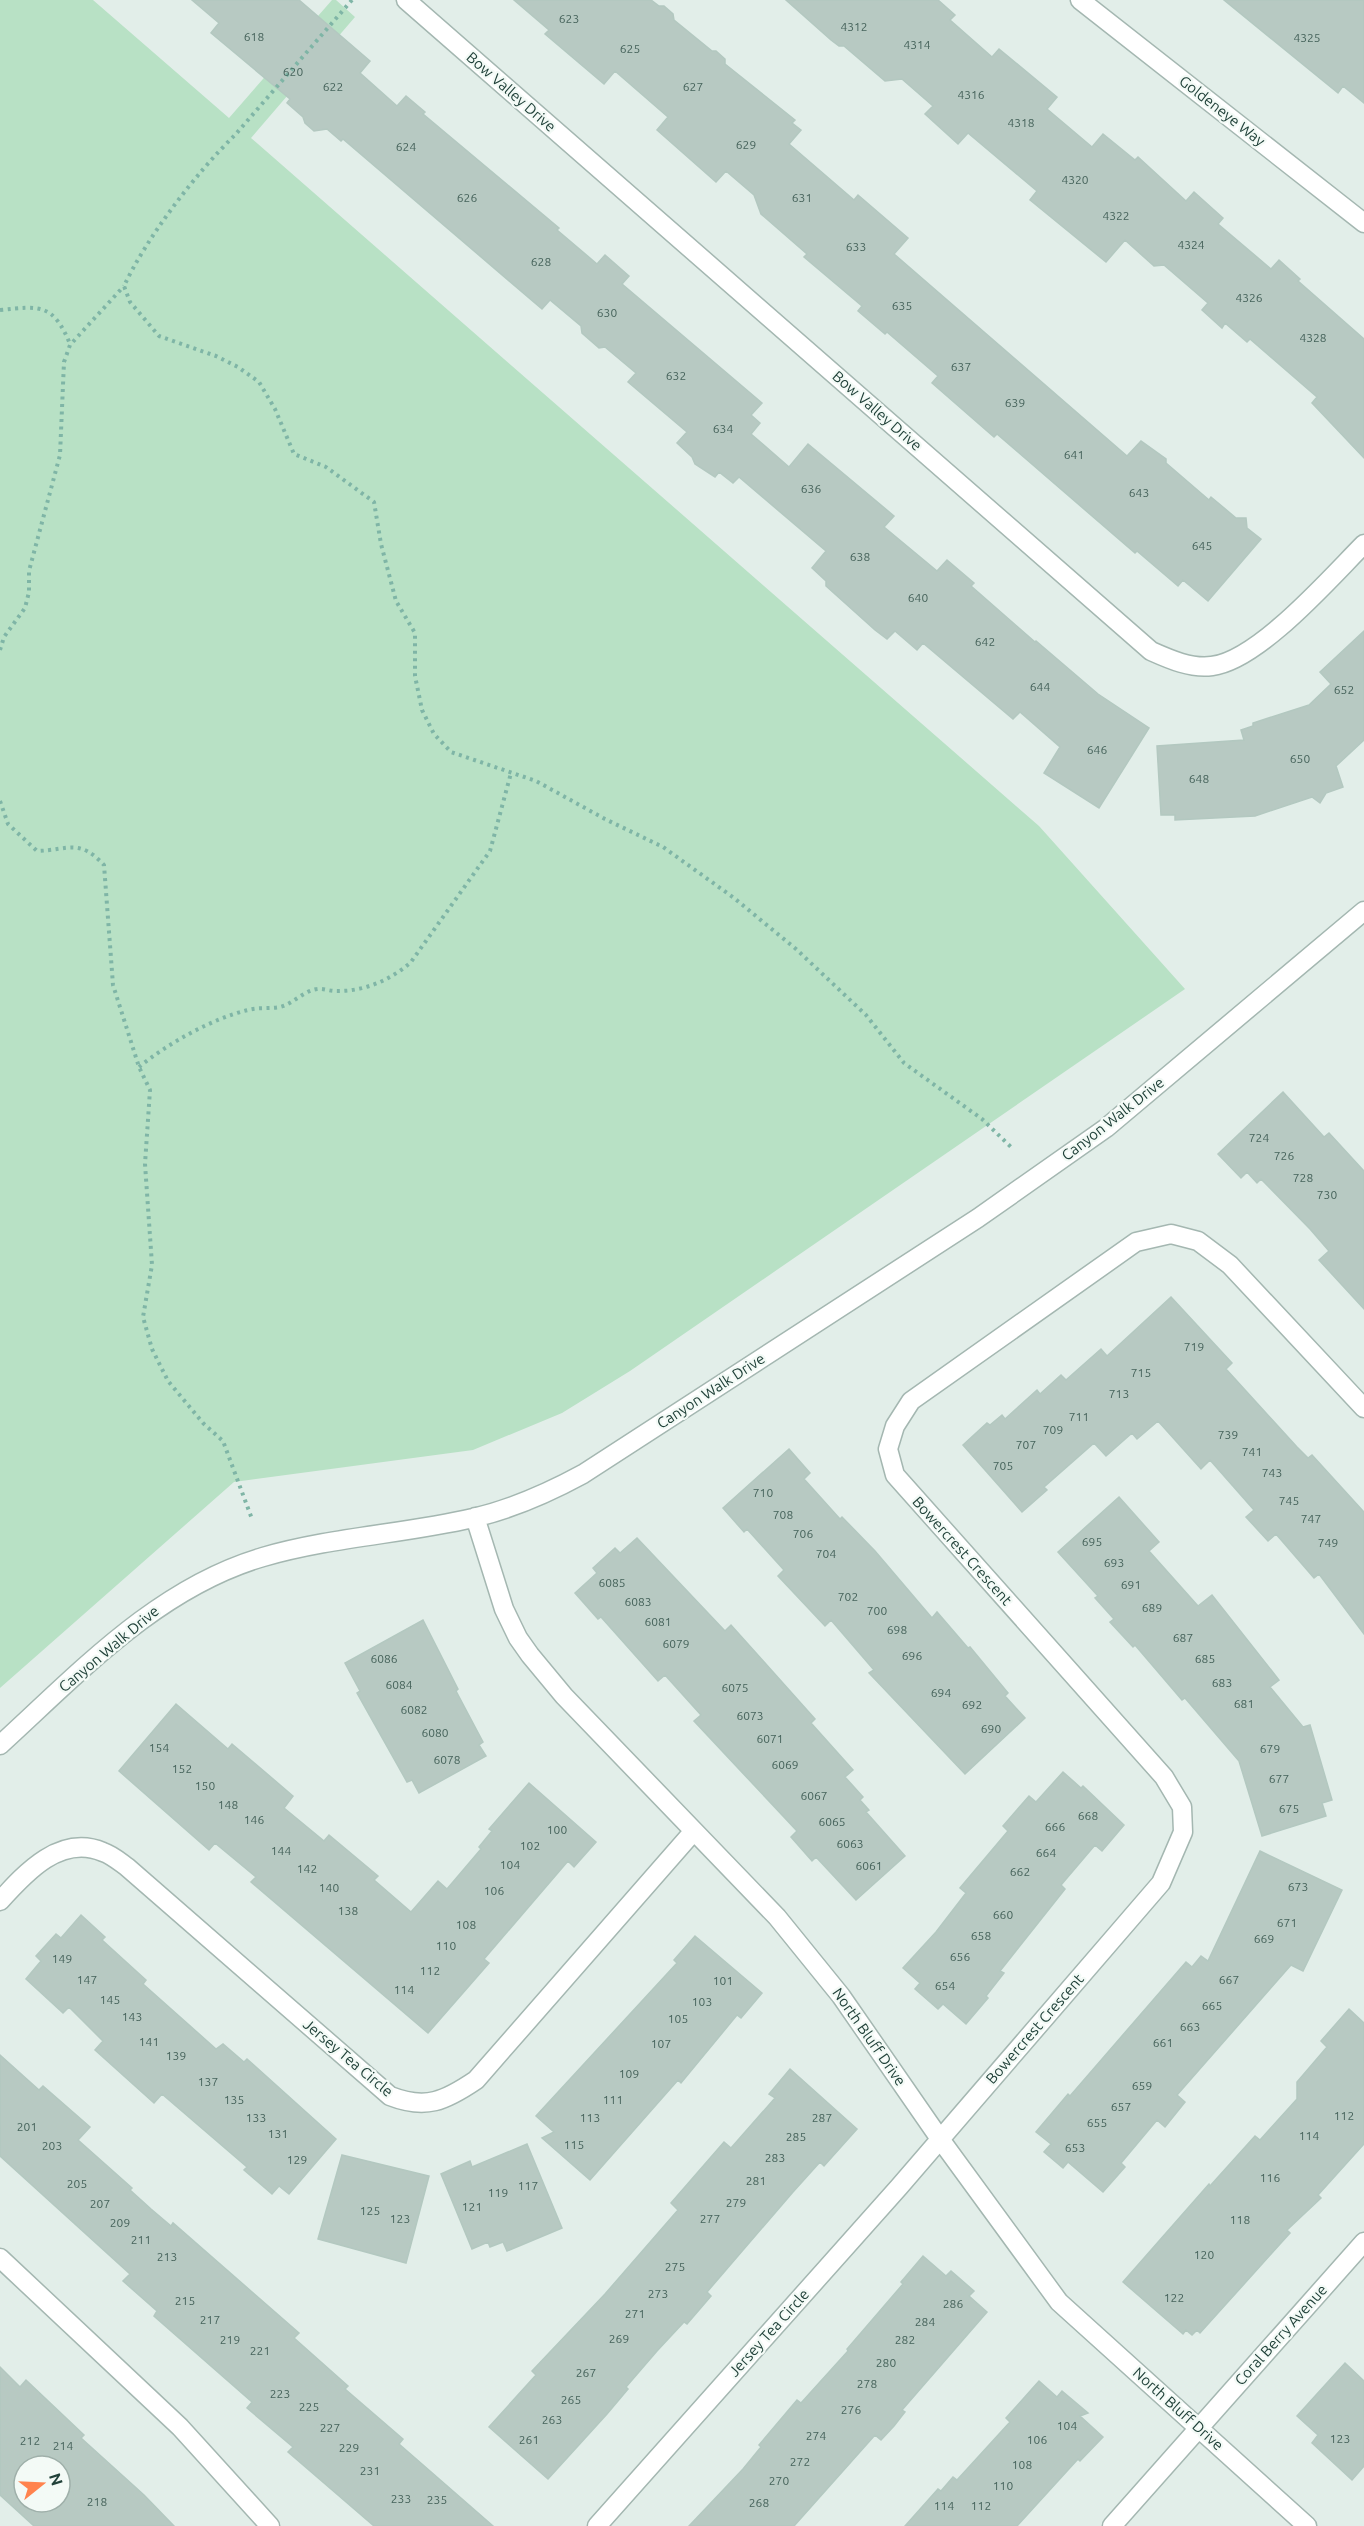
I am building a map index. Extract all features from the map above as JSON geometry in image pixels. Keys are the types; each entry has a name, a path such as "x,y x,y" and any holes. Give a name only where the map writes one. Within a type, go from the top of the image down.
{"street":[{"name":"Bow Valley Drive","path":"406,0 1151,651 1178,663 1212,666 1241,655 1268,639 1364,544"},
{"name":"Goldeneye Way","path":"1080,0 1364,223"},
{"name":"Canyon Walk Drive","path":"0,1746 114,1641 164,1603 220,1573 262,1557 328,1542 475,1517 531,1499 583,1474 978,1218 1106,1128 1364,910"},
{"name":"Bowercrest Crescent","path":"940,2139 1161,1883 1183,1832 1182,1807 1164,1777 895,1475 888,1449 894,1426 911,1401 1136,1242 1171,1234 1198,1241 1230,1265 1364,1408"},
{"name":"North Bluff Drive","path":"475,1517 504,1609 518,1638 564,1696 777,1917 841,1996 940,2139 1059,2302 1307,2526"},
{"name":"Jersey Tea Circle","path":"0,1901 29,1870 52,1853 81,1848 103,1851 128,1867 390,2096 408,2103 427,2104 444,2099 476,2080 693,1832"},
{"name":"Jersey Tea Circle","path":"597,2526 940,2139"},
{"name":"Coral Berry Avenue","path":"1112,2526 1364,2242"},
{"path":"0,2258 180,2427 270,2526"}],"path":[{"path":"0,650 4,638 25,608 29,592 29,572 60,455 64,362 70,345 124,286 132,269 160,227 214,155 235,135 352,0"},
{"path":"124,286 130,302 159,336 216,356 238,367 259,382 275,409 294,454 326,467 374,502 381,544 396,601 415,633 415,676 422,710 434,734 451,752 536,781 605,819 663,847 734,898 796,949 866,1015 903,1063 982,1119 1012,1148"},
{"path":"0,310 40,308 53,316 62,326 70,345"},
{"path":"139,1067 156,1053 219,1018 250,1009 283,1006 300,995 319,988 335,991 356,989 398,974 411,962 489,851 511,773"},
{"path":"0,801 8,824 37,851 72,846 96,856 104,865 113,985 139,1067 150,1090 145,1164 152,1265 144,1317 152,1349 168,1382 203,1424 223,1441 252,1519"}],"green space":[{"path":"0,0 93,0 229,118 332,0 336,0 355,17 251,138 1039,826 1185,989 630,1371 562,1413 473,1450 234,1482 0,1688"}],"building":[{"path":"192,0 299,0 370,61 360,73 397,106 406,96 425,112 423,114 559,228 557,230 597,264 605,255 629,276 622,284 762,403 751,415 760,423 751,434 789,467 808,444 894,516 884,527 937,571 947,560 974,583 971,586 1035,642 1098,694 1149,728 1099,808 1044,773 1060,747 1020,712 1013,719 923,643 917,650 895,631 887,639 875,630 826,586 826,581 812,568 826,551 739,477 733,483 719,472 715,477 695,464 692,457 677,443 687,432 628,382 636,373 605,347 599,348 582,333 581,326 550,300 542,309 343,139 341,141 327,129 314,131 287,103 290,99 211,33 219,23"},
{"path":"514,0 651,0 659,6 664,6 673,14 674,20 712,51 716,51 725,59 725,64 795,120 792,123 801,130 789,144 854,200 858,195 908,238 894,254 1127,456 1141,441 1166,459 1166,463 1209,500 1211,497 1236,518 1246,518 1247,528 1261,539 1208,601 1183,580 1178,586 1137,551 1135,553 997,434 994,437 932,383 938,376 887,332 885,334 858,311 862,306 804,257 807,254 761,214 754,195 726,171 716,182 657,130 668,117 615,71 604,84 545,34 549,30"},
{"path":"786,0 938,0 955,15 950,20 992,57 999,49 1057,97 1047,109 1092,147 1103,134 1135,160 1138,157 1186,201 1194,192 1223,218 1218,224 1271,269 1279,260 1300,279 1298,281 1364,339 1364,458 1312,403 1317,397 1250,339 1247,342 1225,323 1222,328 1202,310 1208,303 1164,265 1154,266 1125,240 1106,262 1030,200 1037,191 968,133 958,144 925,114 933,106 902,79 885,81 844,46 839,46 831,40"},
{"path":"1224,0 1364,0 1364,103 1343,86 1338,93"},
{"path":"1364,631 1364,740 1336,766 1343,787 1326,793 1320,803 1312,797 1255,816 1175,820 1175,815 1161,815 1157,746 1244,740 1241,730 1253,726 1253,723 1309,705 1331,684 1320,672"},
{"path":"1283,1092 1324,1137 1329,1133 1364,1171 1364,1309 1319,1260 1329,1251 1310,1229 1261,1179 1257,1183 1247,1172 1241,1178 1218,1154"},
{"path":"1171,1297 1232,1363 1226,1369 1297,1447 1308,1458 1312,1455 1364,1512 1364,1634 1319,1574 1314,1578 1276,1534 1268,1541 1246,1517 1254,1510 1210,1460 1201,1469 1158,1421 1137,1439 1132,1433 1106,1456 1094,1443 1044,1487 1047,1490 1022,1512 963,1445 987,1423 990,1425 1002,1415 1005,1419 1037,1390 1040,1394 1061,1375 1066,1380 1101,1349 1107,1356"},
{"path":"789,1449 810,1473 804,1479 840,1519 842,1517 875,1551 932,1618 937,1612 968,1648 970,1647 1008,1693 1005,1696 1025,1718 965,1774 869,1673 874,1670 831,1620 825,1626 778,1576 784,1570 747,1529 744,1532 723,1508"},
{"path":"1119,1497 1159,1542 1149,1551 1198,1606 1212,1595 1279,1680 1270,1687 1303,1727 1310,1725 1332,1800 1322,1803 1326,1816 1262,1836 1239,1761 1185,1698 1182,1700 1135,1645 1133,1647 1110,1622 1114,1619 1095,1598 1098,1596 1058,1552"},
{"path":"637,1538 725,1631 731,1625 815,1719 811,1723 853,1770 845,1777 863,1797 860,1800 869,1810 866,1812 905,1856 856,1900 816,1857 812,1861 791,1837 797,1831 694,1721 701,1715 665,1675 658,1681 601,1617 598,1619 575,1593 597,1573 593,1568 615,1548 620,1553"},
{"path":"423,1620 483,1742 479,1745 486,1756 419,1793 412,1780 407,1782 357,1693 360,1691 345,1663"},
{"path":"176,1704 228,1749 232,1744 293,1796 284,1808 324,1841 329,1835 378,1876 374,1880 411,1912 438,1881 447,1889 481,1849 479,1847 492,1831 489,1829 529,1783 596,1842 574,1867 568,1861 484,1959 489,1963 428,2033 251,1882 256,1877 215,1843 209,1850 119,1771"},
{"path":"1063,1772 1081,1788 1083,1786 1124,1825 1102,1851 1095,1845 1061,1885 1065,1889 1000,1971 1004,1973 986,1996 988,1998 966,2024 943,2004 938,2009 915,1989 920,1983 903,1968 936,1932 966,1893 960,1888 1008,1831 1003,1826 1029,1796 1036,1802"},
{"path":"1260,1851 1342,1890 1303,1971 1291,1965 1177,2095 1185,2102 1165,2127 1157,2120 1121,2163 1125,2167 1103,2192 1068,2162 1063,2168 1044,2152 1051,2144 1036,2132 1186,1962 1192,1967 1201,1956 1208,1961"},
{"path":"81,1915 105,1937 102,1940 146,1980 143,1984 216,2049 223,2044 244,2062 247,2059 336,2139 289,2194 279,2186 272,2194 244,2170 247,2167 162,2094 154,2103 95,2050 103,2041 69,2007 63,2013 26,1979 41,1961 36,1956 56,1934 61,1938"},
{"path":"695,1936 762,1993 741,2018 737,2015 681,2083 678,2080 590,2180 542,2138 554,2132 536,2116 677,1963 674,1960"},
{"path":"1349,2009 1364,2023 1364,2144 1318,2195 1321,2198 1287,2230 1290,2233 1200,2333 1197,2330 1192,2335 1186,2330 1183,2334 1123,2282 1209,2184 1210,2186 1255,2136 1260,2140 1297,2099 1297,2082 1327,2047 1321,2041"},
{"path":"0,2055 39,2090 43,2086 90,2127 78,2140 132,2188 130,2190 151,2209 171,2226 173,2223 299,2333 294,2338 348,2386 345,2389 403,2439 399,2444 493,2526 374,2526 288,2452 293,2447 247,2408 252,2402 154,2316 157,2311 123,2281 130,2274 0,2156"},
{"path":"790,2069 857,2129 824,2166 820,2162 793,2192 707,2292 711,2296 687,2324 684,2322 657,2351 626,2387 628,2389 607,2414 548,2479 489,2427 536,2375 532,2371 605,2294 678,2210 671,2203 724,2142 731,2148 775,2098 769,2094"},
{"path":"527,2144 562,2228 507,2251 503,2242 490,2247 488,2242 472,2249 441,2174 470,2161 472,2167"},
{"path":"342,2155 429,2176 406,2263 318,2239"},
{"path":"923,2256 946,2276 951,2271 974,2291 969,2296 987,2312 902,2410 905,2412 894,2426 881,2440 875,2435 794,2526 689,2526 743,2469 761,2447 759,2445 797,2400 801,2403 848,2351 847,2349 903,2284 901,2282"},
{"path":"1345,2363 1364,2381 1364,2466 1352,2480 1312,2443 1318,2435 1297,2416"},
{"path":"0,2367 20,2387 26,2380 84,2435 81,2438 144,2495 174,2526 34,2526 21,2514 72,2514 72,2454 12,2454 12,2506 0,2495"},
{"path":"1039,2381 1057,2397 1062,2391 1088,2413 1080,2416 1103,2437 1080,2461 1078,2459 1017,2526 905,2526 938,2489 941,2491 953,2477 957,2480 1010,2422 1006,2418"}]}
